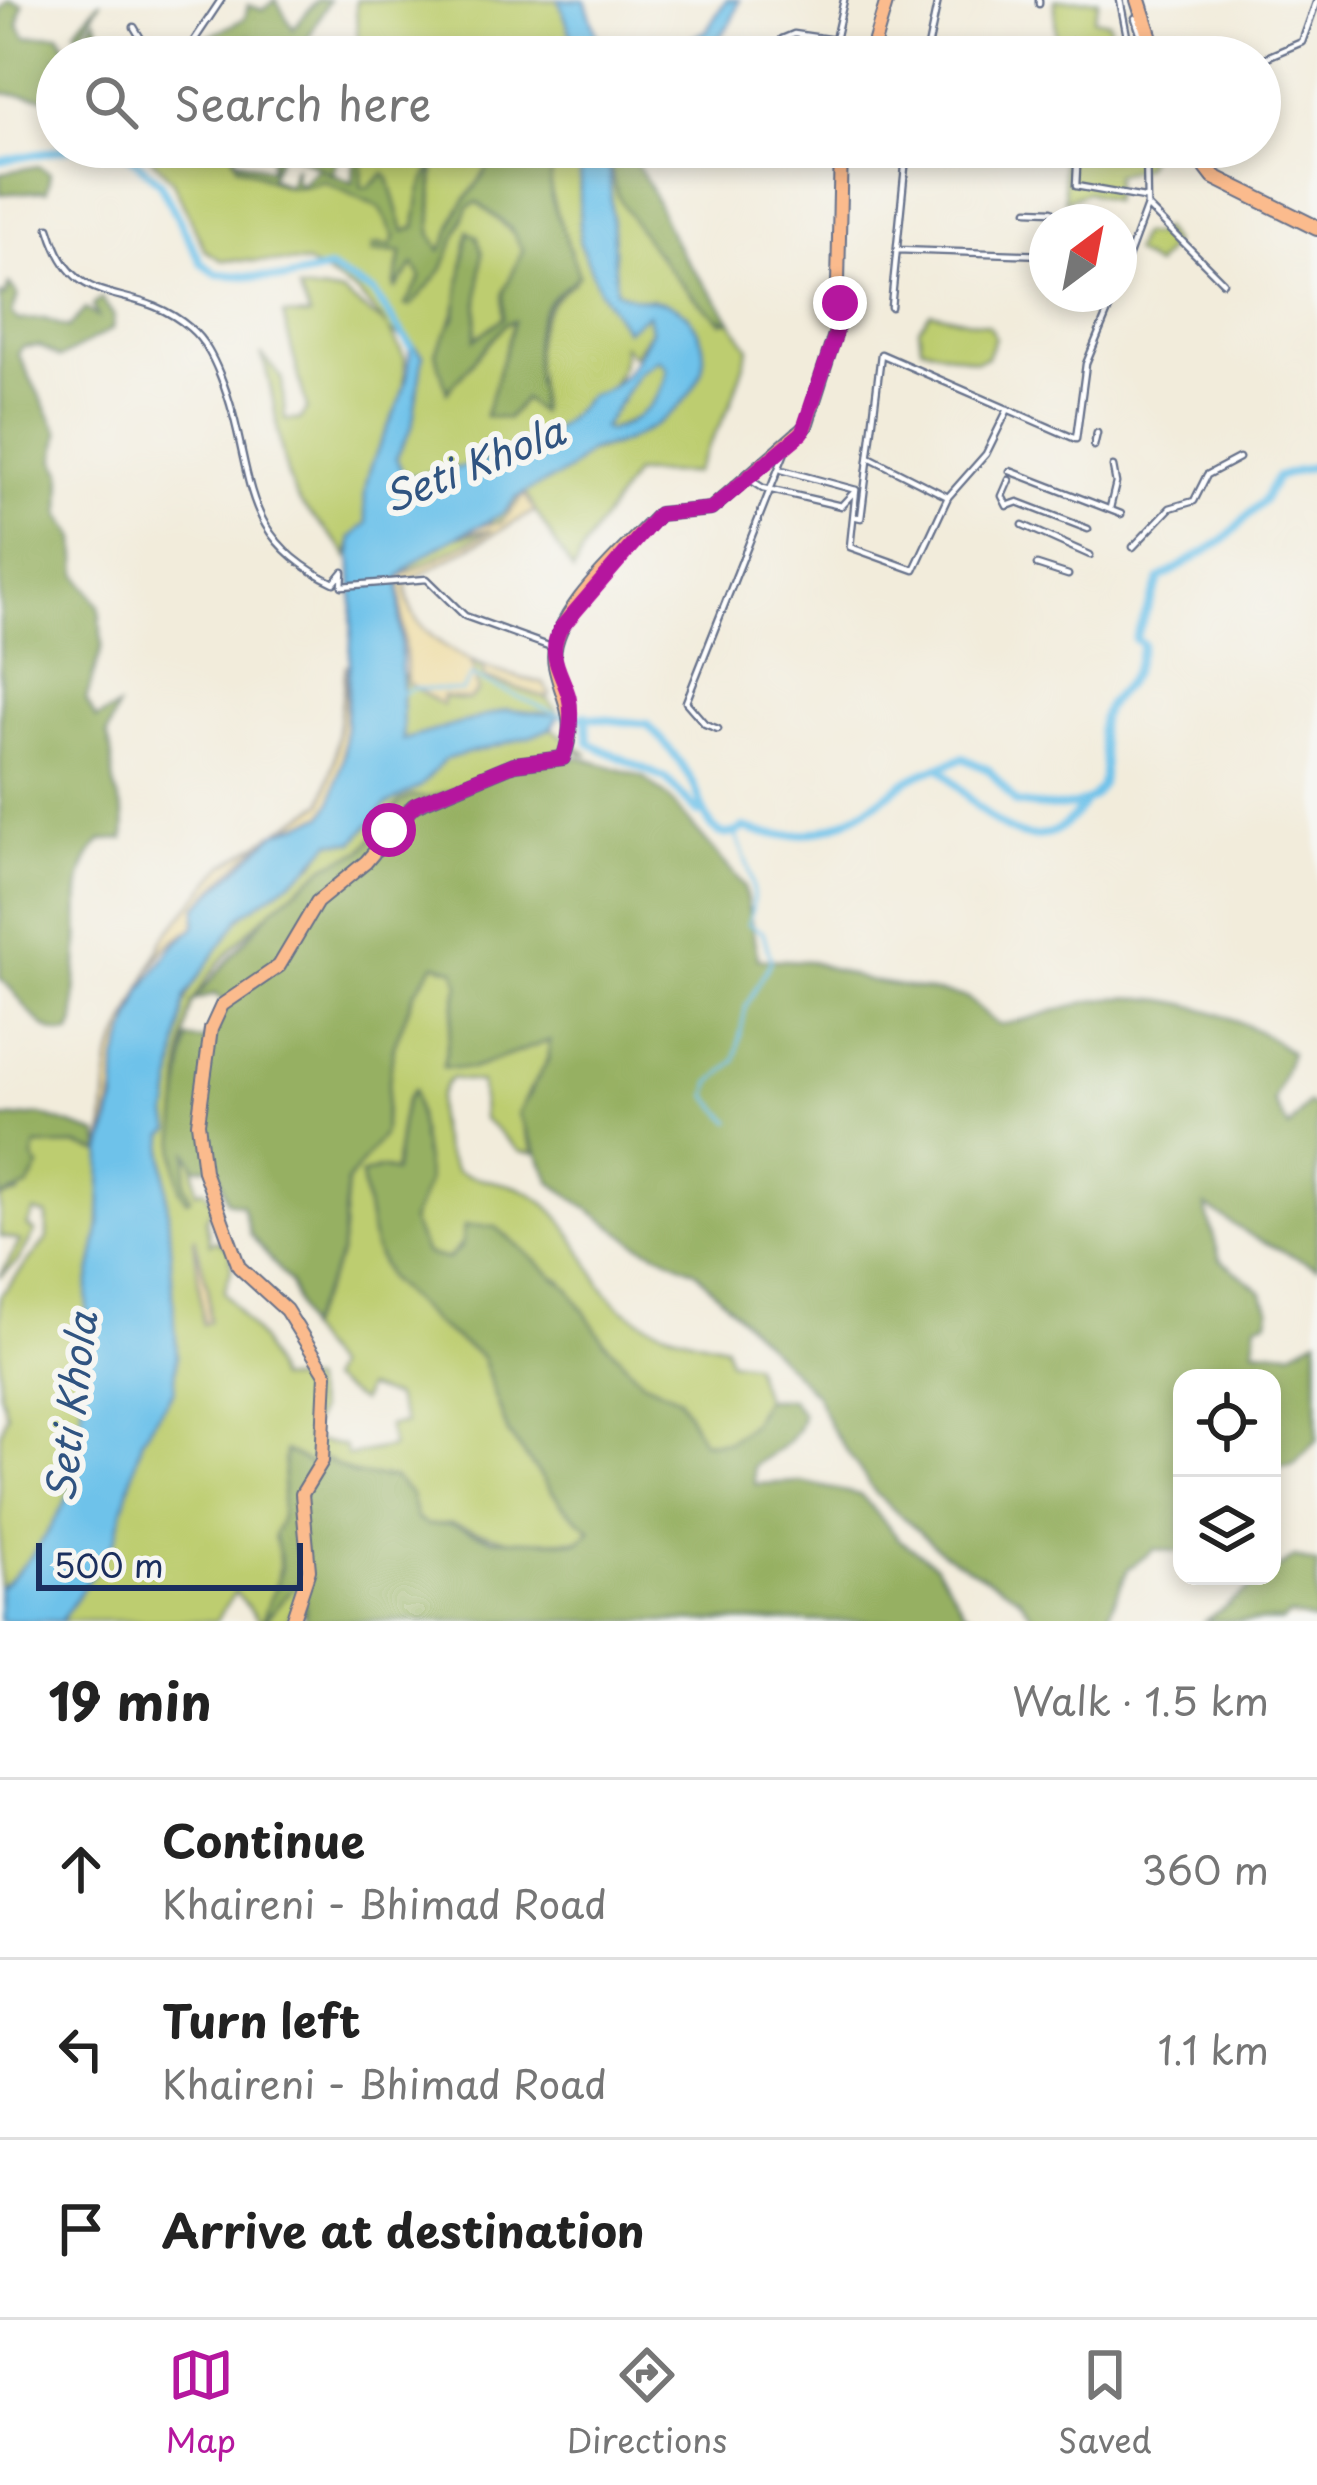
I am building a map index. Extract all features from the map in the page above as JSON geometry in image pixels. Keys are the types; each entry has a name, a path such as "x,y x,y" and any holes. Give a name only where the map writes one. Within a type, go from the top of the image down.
{"highway":[{"path":"1138,0 1147,36"},
{"path":"1206,168 1317,228"}],"main road":[{"path":"876,36 887,0"},
{"path":"292,1621 309,1570 302,1494 322,1461 326,1374 286,1310 239,1267 204,1171 198,1129 211,1029 224,1002 279,966 317,902 366,862 413,806 514,764 558,760 566,751 570,704 554,648 584,595 659,514 711,509 806,427 837,328 841,168"}],"street":[{"path":"197,36 221,0"},
{"path":"836,36 844,0"},
{"path":"930,36 938,0"},
{"path":"1120,0 1127,36"},
{"path":"1281,53 1294,49 1306,35 1317,0"},
{"path":"1135,18 1143,36"},
{"path":"134,27 139,36"},
{"path":"1306,35 1316,43"},
{"path":"891,307 905,168"},
{"path":"1077,168 1075,190 1147,202 1223,282"},
{"path":"1137,231 1147,202 1146,168"},
{"path":"49,228 61,266 73,279 146,303 194,332 230,397 262,528 296,564 334,583 343,572 340,585 430,581 464,616 554,648"},
{"path":"896,250 1029,254"},
{"path":"857,517 861,518 869,485 880,353 1076,439 1081,392 1109,312"},
{"path":"1081,392 1091,404"},
{"path":"856,490 857,517 850,547 914,570 948,497 986,454 1008,409"},
{"path":"1094,446 1097,433"},
{"path":"718,729 705,724 686,702 788,447"},
{"path":"869,458 948,497"},
{"path":"1133,547 1170,508 1195,501 1207,475 1239,458"},
{"path":"1109,511 1116,483 1113,467"},
{"path":"782,470 856,490"},
{"path":"1010,471 1121,514"},
{"path":"749,479 772,490 841,506 856,490"},
{"path":"1009,480 1002,496 1007,506 1018,502 1088,529"},
{"path":"1023,525 1090,556"},
{"path":"1037,565 1068,575"}],"green space":[{"path":"8,0 23,4 18,24 26,37 36,36 36,96 0,93 0,11"},
{"path":"101,0 83,31 87,36 75,30"},
{"path":"276,0 293,29 317,0 329,0 309,36 211,36 245,18 248,5 263,10"},
{"path":"356,0 559,0 572,36 358,36"},
{"path":"1055,0 1099,0 1094,19 1109,22 1111,36 1056,36"},
{"path":"95,19 103,36 87,36"},
{"path":"41,168 50,173 47,191 0,194 0,173"},
{"path":"161,168 250,168 286,186 323,181 380,208 395,236 392,246 378,244 373,252 401,252 395,283 415,263 422,278 406,304 442,270 468,207 477,202 517,236 523,250 503,301 503,318 474,340 482,253 469,232 463,284 448,332 447,392 505,324 516,321 485,415 507,419 524,399 540,406 535,354 541,322 574,282 548,168 580,168 580,243 625,329 648,314 651,330 633,356 622,344 623,358 609,389 582,418 552,440 502,461 383,492 416,377 414,345 390,331 405,358 404,388 367,523 351,538 348,557 294,492 261,354 282,378 285,420 299,420 307,409 283,315 310,316 299,290 342,293 387,326 358,293 307,263 221,260 205,250 173,182"},
{"path":"243,168 274,168 270,177 288,186 294,168 295,182 301,184 317,168 334,168 333,174 320,169 353,183 354,168 362,168 361,187 368,188 384,174 404,232 415,227 420,192 433,168 431,233 440,251 458,211 488,168 550,168 551,197 579,275 550,301 537,327 539,413 524,399 507,419 485,416 514,321 505,324 447,392 435,352 455,317 468,232 477,236 482,253 475,339 503,318 503,293 523,250 510,228 477,202 468,207 442,270 410,307 405,305 421,278 414,264 395,290 401,252 373,252 373,245 391,246 395,237 380,208 323,181 297,187 287,187"},
{"path":"362,168 434,168 420,192 415,227 404,232 389,179 384,174 368,188 361,187"},
{"path":"434,168 487,168 458,211 440,251 431,233"},
{"path":"609,168 650,243 721,322 731,321 749,348 730,406 694,473 634,473 573,572 525,494 501,522 470,527 543,479 564,474 586,453 615,445 677,409 652,299 639,301 616,290"},
{"path":"612,168 639,168 678,248 731,321 719,317 686,289 636,225 615,188"},
{"path":"1063,168 1140,168 1115,175 1112,201 1087,192 1065,201"},
{"path":"1162,228 1172,244 1155,266 1137,255 1140,234 1154,235"},
{"path":"9,284 18,295 12,314 18,320 45,319 68,328 85,309 98,317 93,306 101,298 114,316 112,329 60,358 40,346 22,347 18,354 59,433 55,460 62,472 61,515 76,538 78,575 99,606 102,646 86,700 96,719 117,708 107,735 124,839 102,840 81,877 71,1033 49,1030 0,978 0,294 5,296"},
{"path":"931,312 988,325 995,337 987,357 976,361 921,346 919,328"},
{"path":"661,331 685,377 638,417 607,431 603,428"},
{"path":"496,529 399,577 403,630 384,552"},
{"path":"471,662 483,668 485,679 547,698 559,715 401,749 403,675 441,703 443,697 461,700"},
{"path":"551,728 589,755 565,748 449,795 400,802 366,846 303,884 217,966 195,998 185,1035 178,1122 180,1191 188,1153 193,1154 196,1192 204,1189 214,1204 206,1219 210,1244 216,1240 230,1249 231,1271 224,1292 261,1341 277,1379 310,1382 318,1411 307,1439 344,1446 347,1456 392,1447 388,1426 405,1423 394,1397 366,1388 361,1402 328,1380 333,1368 305,1329 341,1253 346,1182 383,1135 393,1049 415,991 434,964 456,970 459,983 443,1066 471,1069 550,1040 542,1071 523,1102 525,1131 535,1153 520,1152 483,1118 481,1083 451,1078 443,1088 438,1124 456,1171 520,1188 541,1200 563,1222 602,1286 626,1311 657,1328 725,1346 729,1361 753,1364 764,1399 751,1424 728,1442 703,1442 679,1398 642,1381 604,1341 561,1280 463,1242 448,1259 426,1254 411,1221 428,1182 413,1091 402,1116 394,1172 377,1169 361,1176 374,1246 388,1279 438,1326 482,1357 508,1433 563,1506 590,1525 585,1540 513,1541 451,1524 427,1525 417,1519 411,1496 394,1478 353,1474 325,1459 309,1463 286,1451 281,1517 274,1536 279,1569 265,1620 304,1574 303,1614 292,1611 286,1621 260,1621 235,1592 216,1621 54,1621 144,1105 205,953 252,906 316,862 334,832 449,754"},
{"path":"580,757 643,777 668,797 744,886 758,959 809,961 865,980 966,997 998,1025 1098,1000 1173,1002 1248,1026 1291,1053 1274,1102 1289,1128 1308,1103 1317,1109 1317,1267 1253,1237 1205,1206 1220,1259 1261,1291 1270,1309 1268,1320 1257,1323 1254,1349 1292,1351 1317,1338 1317,1440 1293,1465 1281,1466 1281,1369 1173,1369 1173,1551 1155,1549 1128,1569 1106,1621 1037,1621 1019,1597 943,1553 877,1495 831,1428 816,1395 695,1271 636,1243 552,1183 518,1114 549,1058 549,1041 471,1069 443,1067 459,983 455,970 435,964 415,991 393,1048 383,1135 347,1182 341,1254 305,1329 290,1283 250,1234 242,1205 227,1201 216,1166 196,1168 188,1153 185,1182 190,1198 186,1200 180,1185 176,1145 187,1039 211,1040 227,1003 215,994 193,1001 274,907 327,865 363,850 400,802 412,796 429,798 520,766"},
{"path":"414,1090 428,1182 411,1221 426,1254 448,1259 461,1247 464,1226 495,1226 569,1289 604,1341 642,1381 679,1398 703,1442 728,1442 751,1424 764,1399 791,1399 802,1414 800,1424 790,1439 753,1467 755,1484 801,1482 861,1495 900,1540 935,1564 965,1611 983,1621 306,1621 301,1545 300,1581 263,1621 280,1574 274,1536 281,1517 285,1451 309,1463 325,1459 353,1474 394,1478 411,1495 417,1519 427,1525 451,1524 492,1539 579,1542 591,1530 563,1506 508,1433 482,1357 438,1326 388,1279 374,1246 361,1175 383,1168 394,1172 403,1115"},
{"path":"41,1115 98,1134 102,1153 77,1145 36,1146 33,1158 39,1167 28,1187 0,1198 0,1119"},
{"path":"77,1145 102,1153 104,1181 94,1483 0,1598 0,1433 7,1414 0,1392 0,1296 47,1239 47,1215 34,1212 27,1226 35,1232 18,1261 0,1277 20,1241 0,1236 0,1198 19,1194 36,1146"},
{"path":"1295,1557 1317,1564 1317,1621 1289,1615 1282,1621 1205,1621 1256,1585 1281,1585 1281,1567"}],"sand":[{"path":"436,485 470,527 501,522 525,494 535,511 407,582 409,603 419,622 454,652 500,672 543,683 550,694 547,698 485,678 483,667 472,662 478,691 469,700 443,697 442,705 407,683 399,577 492,530 468,532 431,488 387,489"},
{"path":"346,664 342,769 331,807 321,817 283,829 258,847 197,907 196,926 159,956 129,1026 102,1153 109,1061 164,938 223,866 323,803 335,758"},
{"path":"194,1236 208,1289 209,1321 203,1324"}],"water":[{"path":"559,0 585,0 597,36 572,36"},
{"path":"726,0 739,0 720,36 695,36 707,30"},
{"name":"Seti Khola","path":"580,168 609,168 616,290 673,305 690,319 701,340 704,360 687,397 653,426 590,451 567,471 516,498 500,515 434,549 399,577 403,740 507,710 559,715 551,728 532,736 445,759 421,786 386,805 354,842 331,842 306,870 241,916 185,997 168,1116 171,1130 165,1135 164,1154 177,1357 174,1390 142,1438 115,1540 61,1621 0,1621 0,1588 45,1536 78,1475 88,1285 100,1225 102,1153 115,1101 116,1062 142,990 172,948 195,926 197,907 276,833 323,816 332,802 344,755 353,607 351,538 367,523 368,476 404,389 409,341 423,355 412,427 396,458 405,477 483,462 530,444 571,415 589,395 619,380 651,330 648,314 626,330 600,291 580,243","holes":["659,359 667,368 665,380 638,416 618,428 603,428 639,372"]}],"waterway":[{"path":"0,161 36,154"},
{"path":"143,168 159,182 202,264 217,274 285,279 329,269 373,292 411,346"},
{"path":"565,715 647,724 686,771 708,820 721,833 744,828 788,835 827,828 865,810 915,776 963,758 989,770 1016,803 1074,805 1096,794 1102,782 1102,718 1135,668 1143,645 1135,639 1160,579 1224,540 1263,501 1277,477 1317,465"},
{"path":"398,695 413,688 462,691 471,676 559,715"},
{"path":"585,715 589,743 666,779 699,813"},
{"path":"941,768 991,818 1027,836 1046,835 1065,825 1084,804"},
{"path":"731,1122 708,1096 711,1083 735,1061 746,1006 771,961 763,932 748,924 751,878 735,834"}],"route":[{"path":"389,830 416,804 514,764 563,758 570,704 556,668 554,640 560,629 584,595 659,514 671,509 692,513 711,509 802,433 836,333 840,303"}]}
